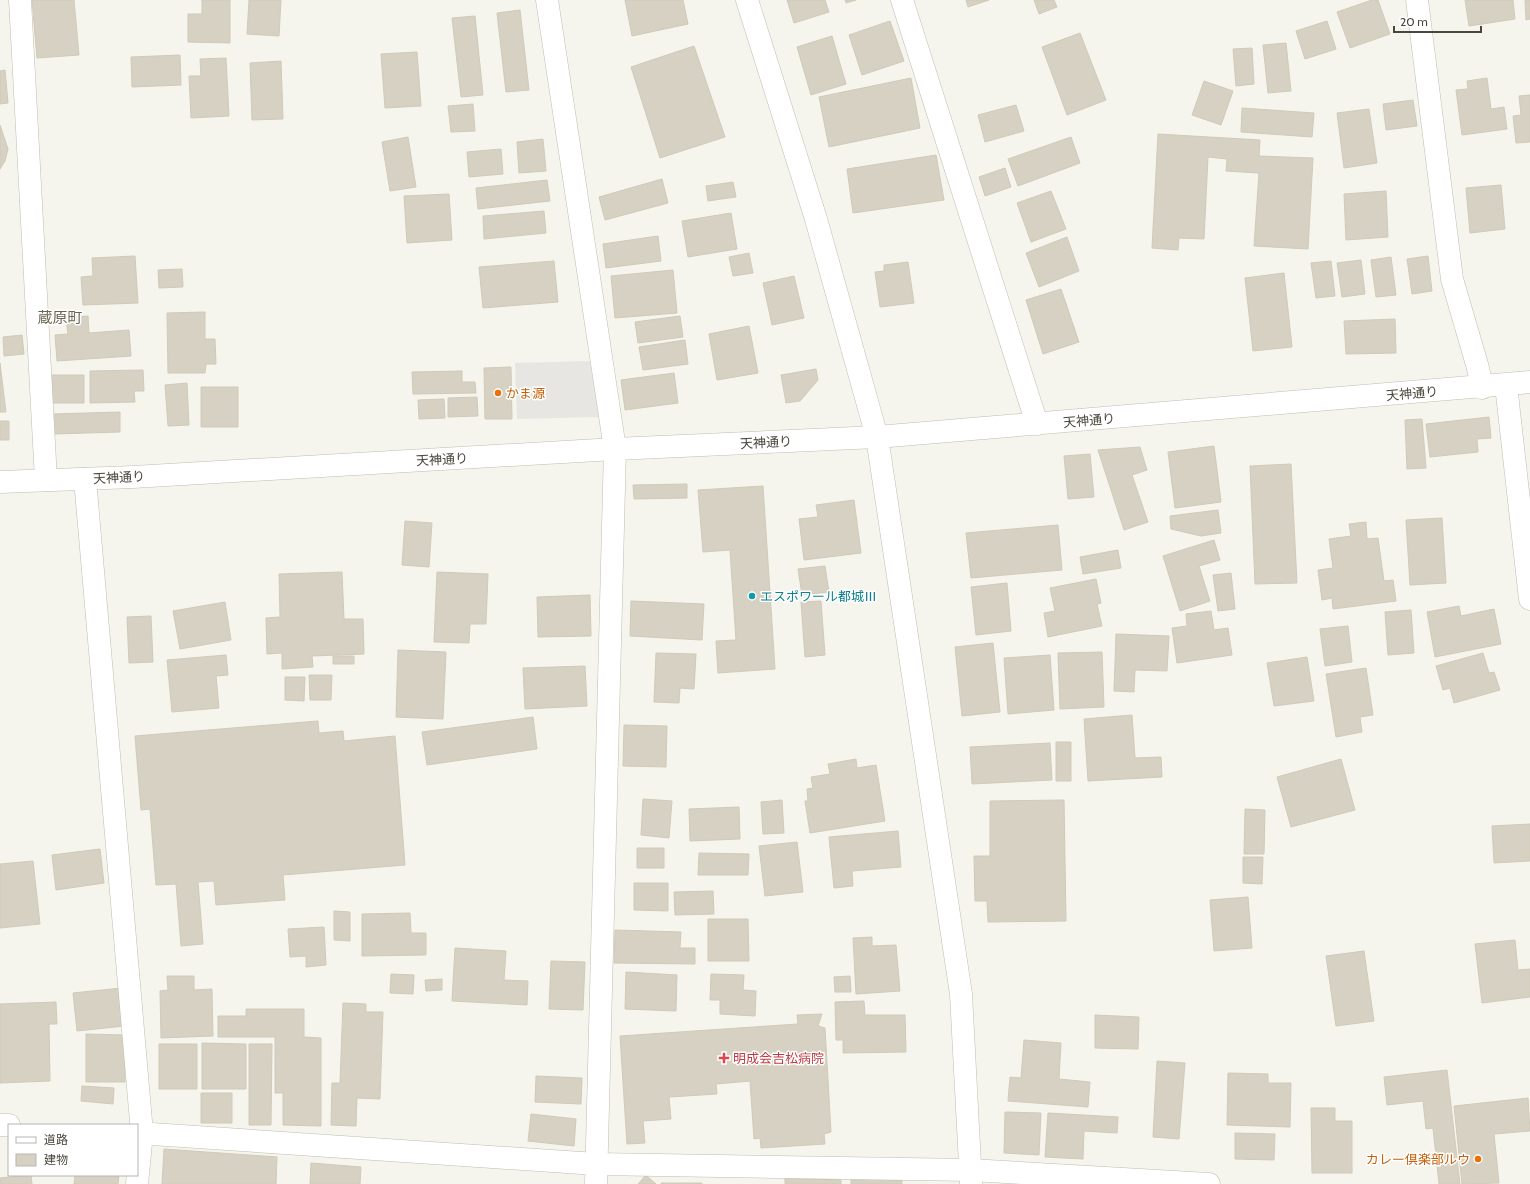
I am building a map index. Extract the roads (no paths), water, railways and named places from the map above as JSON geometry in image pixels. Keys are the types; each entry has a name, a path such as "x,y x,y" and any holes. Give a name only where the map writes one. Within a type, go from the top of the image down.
{"street":[{"path":"20,0 46,480"},
{"path":"547,0 616,449 596,1174"},
{"path":"747,0 816,219 877,437 961,994 971,1177"},
{"path":"902,0 1037,424"},
{"path":"1417,0 1452,279 1478,368 1482,388"},
{"name":"天神通り","path":"0,482 86,479 616,449 877,437 1506,386 1530,382"},
{"path":"1506,386 1530,599"},
{"path":"86,479 139,1133 138,1158"},
{"path":"139,1133 596,1174 971,1177 1209,1184"}],"place":[{"name":"かま源","path":"498,393"},
{"name":"エスポワール都城Ⅲ","path":"752,596"},
{"name":"明成会吉松病院","path":"724,1058"},
{"name":"カレー倶楽部ルウ","path":"1478,1159"}],"district":[{"name":"蔵原町","path":"60,318"}]}
